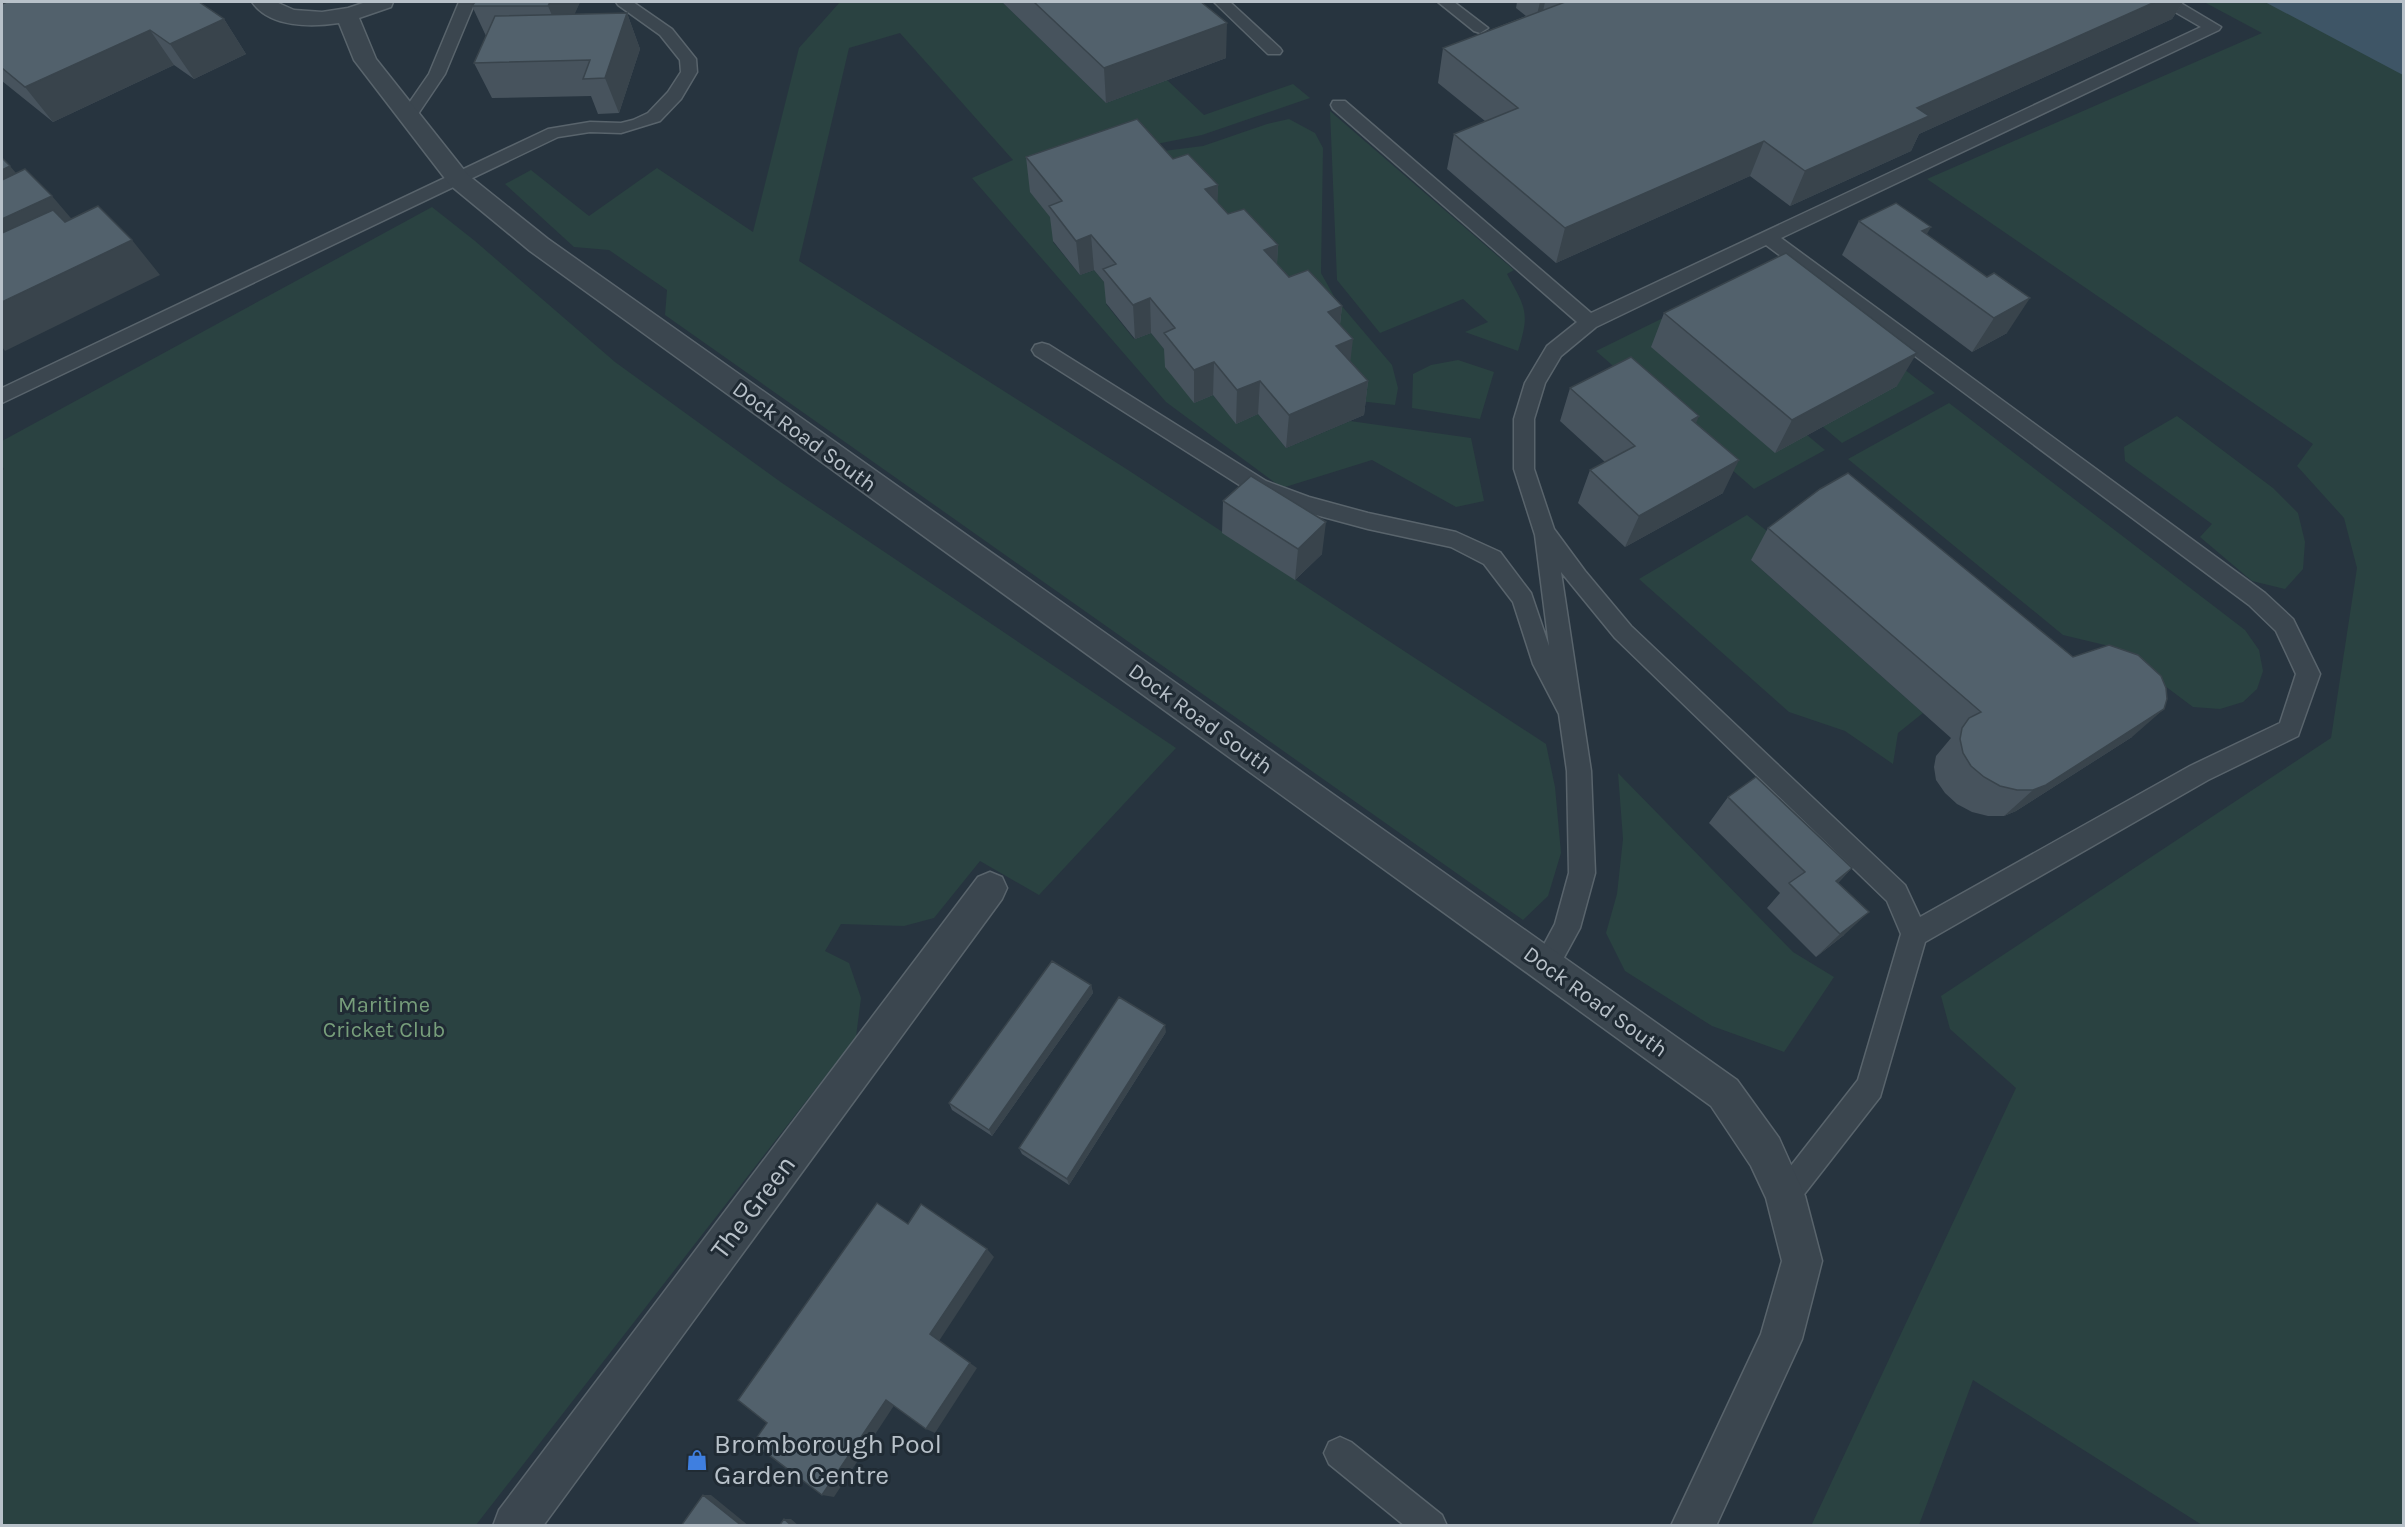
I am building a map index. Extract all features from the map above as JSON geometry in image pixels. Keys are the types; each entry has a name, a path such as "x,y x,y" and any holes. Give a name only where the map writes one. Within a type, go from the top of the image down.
{"street":[{"path":"262,2 277,13 299,18 347,15 383,2"},
{"name":"Dock Road South","path":"347,15 365,60 459,180 539,245 1724,1093 1765,1152 1785,1196 1802,1261 1781,1339 1694,1526"},
{"name":"The Green","path":"515,1526 990,888"}],"lane":[{"path":"408,116 437,74 467,2"},
{"path":"2,396 554,133 590,127 621,128 654,117 668,103 689,72 688,59 666,32 623,2"},
{"path":"1221,2 1274,51"},
{"path":"1445,2 1480,28"},
{"path":"1546,965 1567,928 1582,873 1579,771 1572,716 1544,532 1524,469 1524,419 1535,383 1554,351 1589,322 2213,27 2168,2"},
{"path":"1339,105 1589,322"},
{"path":"1768,237 2256,599 2285,625 2308,674 2290,729 2199,772 1914,934"},
{"path":"1042,350 1259,487 1305,504 1368,521 1456,540 1492,558 1523,599 1544,664 1572,716"},
{"path":"1544,532 1577,577 1623,632 1896,893 1914,934 1870,1087 1785,1196"},
{"path":"1340,1453 1431,1526"}],"green space":[{"path":"840,2 1002,2 1106,103 1167,80 1204,115 1293,84 1310,98 1202,135 1146,146 1140,154 1203,146 1267,124 1289,119 1315,133 1323,148 1321,273 1335,298 1392,365 1398,388 1395,405 1350,400 1066,236 1053,242 1080,275 1094,270 1118,299 1106,304 1134,339 1151,333 1175,362 1213,395 1236,423 1258,414 1286,448 1350,421 1471,438 1484,501 1456,507 1372,460 1282,488 1166,402 972,178 1013,160 900,33 849,48 799,261 1128,470 1546,744 1555,787 1561,853 1548,896 1523,920 665,315 667,290 609,250 574,247 505,184 531,170 589,216 657,168 753,232 799,48"},
{"path":"2204,2 2403,2 2403,1525 2202,1525 1973,1380 1919,1525 1811,1526 2016,1088 1950,1029 1941,996 2331,738 2357,568 2344,518 2297,466 2313,444 1927,179 2262,33"},
{"path":"1330,111 1514,270 1507,274 1522,303 1525,319 1518,351 1465,332 1488,322 1463,299 1380,333 1337,280"},
{"name":"Maritime Cricket Club","path":"432,207 475,241 615,362 782,483 1176,748 1039,895 980,861 934,918 904,926 841,924 825,951 849,963 861,998 856,1037 476,1525 2,1525 2,471 4,469 2,441"},
{"path":"1772,267 1935,393 1842,443 1822,426"},
{"path":"1663,318 1774,452 1807,435 1825,450 1754,489 1596,351"},
{"path":"1458,360 1494,372 1480,419 1412,408 1413,374 1431,365"},
{"path":"1949,403 2245,630 2259,650 2263,671 2257,689 2243,702 2220,709 2193,707 2113,647 2063,635 1848,459"},
{"path":"2177,416 2273,488 2298,513 2305,542 2303,569 2285,589 2252,581 2200,537 2212,524 2125,461 2124,447"},
{"path":"1747,515 1778,540 1751,560 1923,713 1898,733 1893,764 1845,731 1789,712 1639,579"},
{"path":"1618,773 1793,952 1834,977 1784,1052 1712,1026 1625,971 1606,933 1617,894 1623,839"}],"water":[{"path":"2265,2 2403,2 2403,75"}],"building":[{"path":"7,2 199,2 224,19 170,44 150,30 25,87 2,68 2,4"},
{"path":"475,2 550,2 548,6 472,6"},
{"path":"1034,2 1201,2 1227,23 1104,68"},
{"path":"1565,2 2155,2 1917,108 1929,116 1805,171 1764,141 1565,228 1454,134 1518,108 1443,48"},
{"path":"627,13 605,78 583,79 590,60 474,63 495,16"},
{"path":"1137,119 1173,159 1188,154 1218,185 1205,189 1228,214 1244,209 1278,245 1264,250 1289,277 1308,270 1342,306 1328,312 1353,339 1336,346 1368,381 1289,415 1260,381 1237,390 1214,362 1194,370 1164,333 1175,328 1150,298 1133,305 1103,269 1116,264 1091,235 1076,241 1049,206 1062,201 1026,157"},
{"path":"2,158 10,166 2,170"},
{"path":"25,169 52,196 2,219 2,180"},
{"path":"1896,203 1931,227 1922,231 1987,277 1994,273 2030,298 1994,318 1859,221"},
{"path":"98,206 132,240 2,302 2,233 53,210 65,222"},
{"path":"1786,253 1917,353 1792,420 1664,313"},
{"path":"1631,357 1699,416 1692,420 1739,460 1639,516 1590,470 1635,446 1570,388"},
{"path":"1848,473 2073,657 2109,645 2138,655 2161,676 2166,688 2167,699 2164,709 2046,785 2033,790 2017,790 2000,786 1984,777 1971,766 1963,753 1960,739 1962,728 1969,718 1981,712 1768,528 1820,489"},
{"path":"1251,476 1326,522 1298,549 1223,501"},
{"path":"1756,777 1852,868 1836,881 1869,912 1840,934 1789,883 1805,872 1728,797"},
{"path":"1052,961 1091,985 989,1130 949,1103"},
{"path":"1119,997 1165,1025 1067,1179 1019,1148"},
{"path":"877,1203 908,1224 921,1204 987,1249 930,1334 970,1363 926,1429 886,1400 822,1495 753,1443 767,1423 738,1400"},
{"path":"703,1495 742,1526 681,1526"},
{"path":"784,1519 792,1526 779,1526"}],"place":[{"name":"Bromborough Pool Garden Centre","path":"697,1460"}]}
